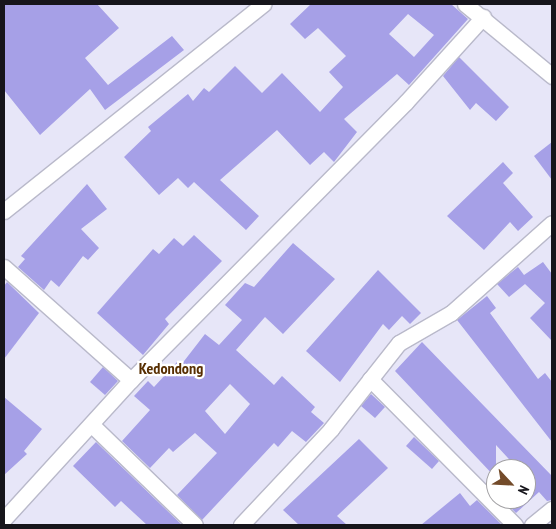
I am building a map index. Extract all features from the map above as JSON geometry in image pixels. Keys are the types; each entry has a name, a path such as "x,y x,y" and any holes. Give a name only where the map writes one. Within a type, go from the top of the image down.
{"street":[{"path":"4,211 263,4"},
{"path":"465,4 552,76"},
{"path":"4,519 93,426 131,380 380,130 482,17"},
{"path":"241,525 331,429 399,343 452,313 552,223"},
{"path":"4,267 131,380"},
{"path":"370,378 516,525"},
{"path":"93,426 195,525"},
{"path":"532,525 552,509"}],"building":[{"path":"4,4 97,4 119,28 85,58 108,85 172,36 184,50 105,110 90,89 40,135 4,90"},
{"path":"311,4 451,4 468,19 409,85 397,74 344,119 357,132 334,162 324,152 310,165 277,130 220,180 259,216 246,230 194,182 188,188 178,178 159,195 124,157 151,131 148,127 188,94 193,101 204,88 209,92 235,66 262,93 282,73 320,112 343,87 329,72 346,56 318,28 305,39 290,24","holes":["408,14 434,35 414,57 389,34"]},
{"path":"459,57 509,107 496,121 476,103 470,110 443,76"},
{"path":"552,142 552,180 534,156"},
{"path":"503,162 513,173 503,183 533,217 518,231 510,222 484,250 447,216"},
{"path":"87,184 107,209 81,229 99,248 88,260 83,256 59,287 51,280 44,290 18,267 25,259 21,256"},
{"path":"194,235 222,261 165,319 169,324 143,355 97,313 153,249 159,254 174,238 183,246"},
{"path":"293,243 335,279 283,334 265,317 236,350 274,385 282,376 315,407 311,412 324,423 306,442 292,431 278,447 274,443 202,520 177,495 217,453 195,433 173,452 169,448 150,468 122,441 150,410 134,396 148,381 154,387 177,362 181,365 205,334 219,345 242,320 225,305 245,283 254,287","holes":["230,384 250,404 225,434 205,411"]},
{"path":"543,262 552,274 552,341 530,318 545,303 525,284 509,297 497,284 518,267 524,275"},
{"path":"378,270 421,313 410,324 402,316 389,330 383,324 340,382 306,351"},
{"path":"7,282 39,313 4,359 4,286"},
{"path":"487,296 496,308 490,313 538,379 545,373 552,382 552,442 457,320"},
{"path":"422,342 536,459 509,459 496,445 496,459 486,459 486,467 395,371"},
{"path":"103,367 118,381 105,395 90,382"},
{"path":"371,394 385,407 375,418 361,406"},
{"path":"4,397 42,429 24,451 27,454 4,475"},
{"path":"414,437 439,461 432,469 406,446"},
{"path":"359,439 388,468 337,516 347,525 299,525 283,510"},
{"path":"96,442 182,525 147,525 121,501 115,507 73,466"},
{"path":"536,460 552,476 552,500 547,501 539,492 536,495"},
{"path":"460,493 470,506 477,500 502,525 421,525"},
{"path":"512,509 520,509 516,513"}],"district":[{"name":"Kedondong","path":"171,368"}]}
